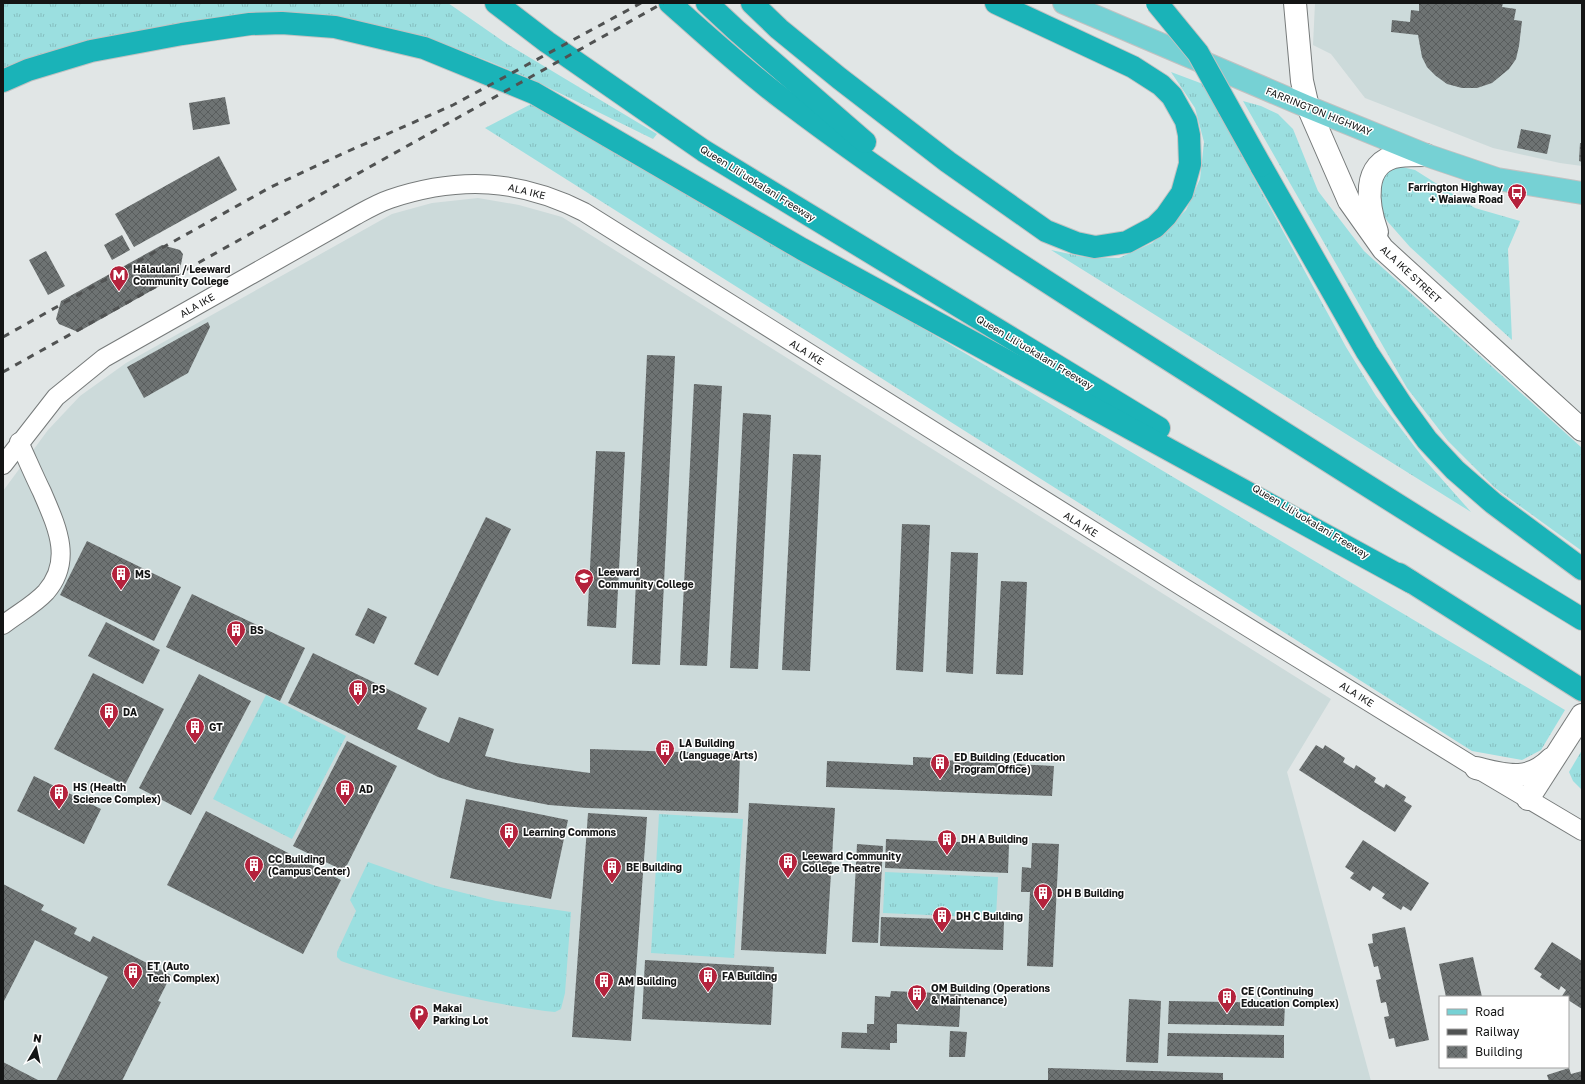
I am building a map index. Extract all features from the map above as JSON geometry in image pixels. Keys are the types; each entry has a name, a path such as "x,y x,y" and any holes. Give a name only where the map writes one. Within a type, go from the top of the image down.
{"highway":[{"name":"Queen Liliʻuokalani Freeway","path":"496,3 547,42 704,151 1411,582 1582,690"},
{"path":"670,3 721,49 783,100 931,205 1058,290 1456,542 1582,619"},
{"path":"707,3 849,129 1058,290"},
{"path":"752,3 779,29 839,78 948,162 1046,231 1076,243 1095,247 1127,242 1154,226 1166,216 1179,198 1190,164 1189,135 1186,121 1172,96 1161,85 1133,67 996,3"},
{"path":"1157,3 1198,53 1367,352 1403,407 1427,440 1455,470 1493,503 1582,569"},
{"path":"3,81 28,70 90,51 182,34 250,24 282,23 335,27 424,48 534,94 808,253 1411,582"}],"main road":[{"name":"FARRINGTON HIGHWAY","path":"1064,3 1308,107 1426,155 1497,179 1582,193"}],"street":[{"name":"ALA IKE STREET","path":"1295,3 1302,80 1308,107 1349,201 1383,249 1582,430"},
{"path":"1383,249 1369,206 1369,186 1373,175 1382,164 1393,158 1426,155"},
{"name":"ALA IKE","path":"3,465 19,442 56,397 104,358 355,216 389,199 422,190 466,184 509,185 558,199 584,212 1180,585 1476,768 1582,831"},
{"path":"3,625 39,599 55,580 60,568 61,548 58,530 19,442"},
{"path":"1528,799 1561,750 1582,715"},
{"path":"1476,768 1508,776 1527,774 1542,768 1561,750"}],"shaded area":[{"path":"1315,3 1582,3 1582,166 1560,163 1493,148 1365,98 1331,54 1313,45"},
{"name":"Leeward Community College","path":"478,198 519,205 562,217 1331,699 1287,772 1371,1081 3,1081 3,491 48,430 80,396 126,363 392,214 432,203"}],"green space":[{"path":"448,3 507,44 657,134 653,139 533,80 456,49 330,19 3,72 3,4"},
{"path":"1171,72 1203,84 1346,347 1376,396 1424,459 1471,512 1051,250 1084,257 1119,258 1152,243 1186,210 1200,179 1204,142 1195,108"},
{"path":"539,100 1565,710 1541,750 1522,760 1472,751 485,128"},
{"path":"1243,101 1261,106 1278,114 1293,129 1318,191 1364,251 1582,448 1582,551 1495,488 1448,441 1407,388"},
{"path":"1402,167 1415,170 1475,208 1520,221 1508,249 1512,340 1410,247 1378,208 1379,182 1391,168"},
{"path":"266,695 346,736 292,839 213,799"},
{"path":"1582,750 1582,790 1573,781 1569,772"},
{"path":"659,814 743,819 734,958 651,953"},
{"path":"368,862 436,886 496,901 571,912 565,993 561,1009 555,1012 545,1011 467,997 392,978 341,961 337,957 337,952 356,911 350,900"},
{"path":"885,872 998,877 996,918 883,913"}],"building":[{"path":"1419,3 1503,3 1502,7 1516,9 1514,20 1522,21 1516,59 1509,69 1492,83 1477,88 1462,88 1447,84 1427,67 1422,57 1418,35 1391,32 1392,20 1410,22 1411,10 1419,11"},
{"path":"225,97 230,124 193,130 189,103"},
{"path":"1521,129 1551,135 1547,154 1517,148"},
{"path":"1580,143 1582,143 1582,162 1579,161"},
{"path":"219,156 237,190 134,247 115,214"},
{"path":"122,235 130,250 112,260 104,245"},
{"path":"162,245 180,250 183,254 179,275 78,332 59,324 56,319 61,301"},
{"path":"46,251 65,286 48,295 29,260"},
{"path":"208,322 210,327 188,373 144,398 127,367"},
{"path":"647,355 675,356 660,665 632,664"},
{"path":"694,384 722,386 707,666 680,665"},
{"path":"743,413 771,415 758,669 730,668"},
{"path":"596,451 625,452 616,628 587,626"},
{"path":"793,454 821,455 810,671 782,670"},
{"path":"486,517 511,529 438,676 414,664"},
{"path":"902,524 930,525 923,672 896,670"},
{"name":"MS","path":"87,541 181,587 154,641 60,595"},
{"path":"951,552 978,553 973,674 946,672"},
{"path":"1001,581 1027,582 1023,675 996,674"},
{"name":"BS","path":"192,594 305,648 280,701 166,647"},
{"path":"368,608 387,617 374,644 355,635"},
{"path":"106,622 160,650 143,684 88,656"},
{"name":"LA Building (Language Arts)","path":"313,653 427,708 417,729 449,743 459,717 494,729 485,756 516,763 590,773 590,749 740,754 738,813 587,808 549,805 474,789 438,777 288,703"},
{"name":"DA","path":"93,673 164,709 125,785 54,749"},
{"name":"GT","path":"199,674 251,701 191,815 139,788"},
{"name":"AD","path":"347,741 397,766 344,871 293,846"},
{"path":"1316,745 1323,749 1325,745 1345,758 1343,762 1354,769 1356,765 1376,778 1374,782 1384,788 1386,784 1406,797 1404,801 1412,806 1395,832 1299,770"},
{"name":"ED Building (Education Program Office)","path":"913,757 937,758 937,767 941,767 942,760 1054,766 1052,796 826,787 827,761 913,765"},
{"name":"HS (Health Science Complex)","path":"34,776 101,809 84,844 17,811"},
{"name":"Learning Commons","path":"466,799 568,820 551,899 450,878"},
{"name":"Leeward Community College Theatre","path":"749,803 835,808 826,954 741,950"},
{"name":"CC Building (Campus Center)","path":"206,811 341,880 303,954 167,885"},
{"name":"BE Building","path":"588,813 647,817 631,1041 572,1037"},
{"name":"DH A Building","path":"886,839 1009,844 1008,873 885,868"},
{"path":"1363,840 1429,883 1411,911 1403,906 1401,910 1382,898 1385,894 1373,886 1370,891 1350,878 1354,873 1345,867"},
{"name":"DH B Building","path":"1032,843 1059,844 1053,967 1027,966 1030,892 1021,892 1022,867 1031,868"},
{"path":"857,844 883,846 878,943 852,942"},
{"name":"ET (Auto Tech Complex)","path":"3,884 44,905 41,910 77,928 74,934 90,942 93,936 171,975 158,1001 161,1002 122,1081 56,1081 108,977 35,940 3,1003"},
{"name":"DH C Building","path":"881,917 1004,921 1003,950 880,946"},
{"path":"1405,927 1429,1040 1396,1047 1394,1038 1389,1039 1384,1017 1389,1016 1386,1002 1381,1003 1376,980 1381,979 1378,966 1374,967 1368,944 1373,943 1372,934"},
{"path":"1552,942 1582,961 1582,1009 1569,1001 1569,996 1562,996 1566,990 1561,986 1559,990 1540,977 1542,974 1534,969"},
{"path":"1473,957 1482,996 1446,996 1439,964"},
{"name":"FA Building","path":"645,960 774,967 771,1025 642,1019"},
{"name":"OM Building (Operations & Maintenance)","path":"891,991 961,994 959,1027 897,1024 897,1043 890,1043 890,1050 841,1048 842,1032 867,1033 867,1024 874,1024 875,996 890,997"},
{"path":"1129,999 1161,1001 1158,1063 1126,1062"},
{"name":"CE (Continuing Education Complex)","path":"1169,1001 1285,1003 1284,1026 1168,1024"},
{"path":"950,1031 967,1032 965,1057 949,1057"},
{"name":"CE (Continuing Education Complex)","path":"1168,1033 1284,1035 1284,1058 1167,1056"},
{"path":"3,1062 40,1081 3,1081"},
{"path":"1048,1068 1223,1073 1223,1081 1048,1081"},
{"path":"1569,1068 1571,1074 1582,1071 1582,1081 1549,1081 1547,1075"}],"railway":[{"path":"3,337 269,188 453,105 641,3"},
{"path":"3,372 663,3"}],"place":[{"name":"Farrington Highway + Waiawa Road","path":"1517,210"},
{"name":"Hālaulani / Leeward Community College","path":"119,292"},
{"name":"MS","path":"121,591"},
{"name":"Leeward Community College","path":"584,595"},
{"name":"BS","path":"236,647"},
{"name":"PS","path":"358,706"},
{"name":"DA","path":"109,729"},
{"name":"GT","path":"195,744"},
{"name":"LA Building (Language Arts)","path":"665,766"},
{"name":"ED Building (Education Program Office)","path":"940,780"},
{"name":"AD","path":"345,806"},
{"name":"HS (Health Science Complex)","path":"59,810"},
{"name":"Learning Commons","path":"509,849"},
{"name":"DH A Building","path":"947,856"},
{"name":"Leeward Community College Theatre","path":"788,879"},
{"name":"CC Building (Campus Center)","path":"254,882"},
{"name":"BE Building","path":"612,884"},
{"name":"DH B Building","path":"1043,910"},
{"name":"DH C Building","path":"942,933"},
{"name":"ET (Auto Tech Complex)","path":"133,989"},
{"name":"FA Building","path":"708,993"},
{"name":"AM Building","path":"604,998"},
{"name":"OM Building (Operations & Maintenance)","path":"917,1011"},
{"name":"CE (Continuing Education Complex)","path":"1227,1014"},
{"name":"Makai Parking Lot","path":"419,1031"}]}
